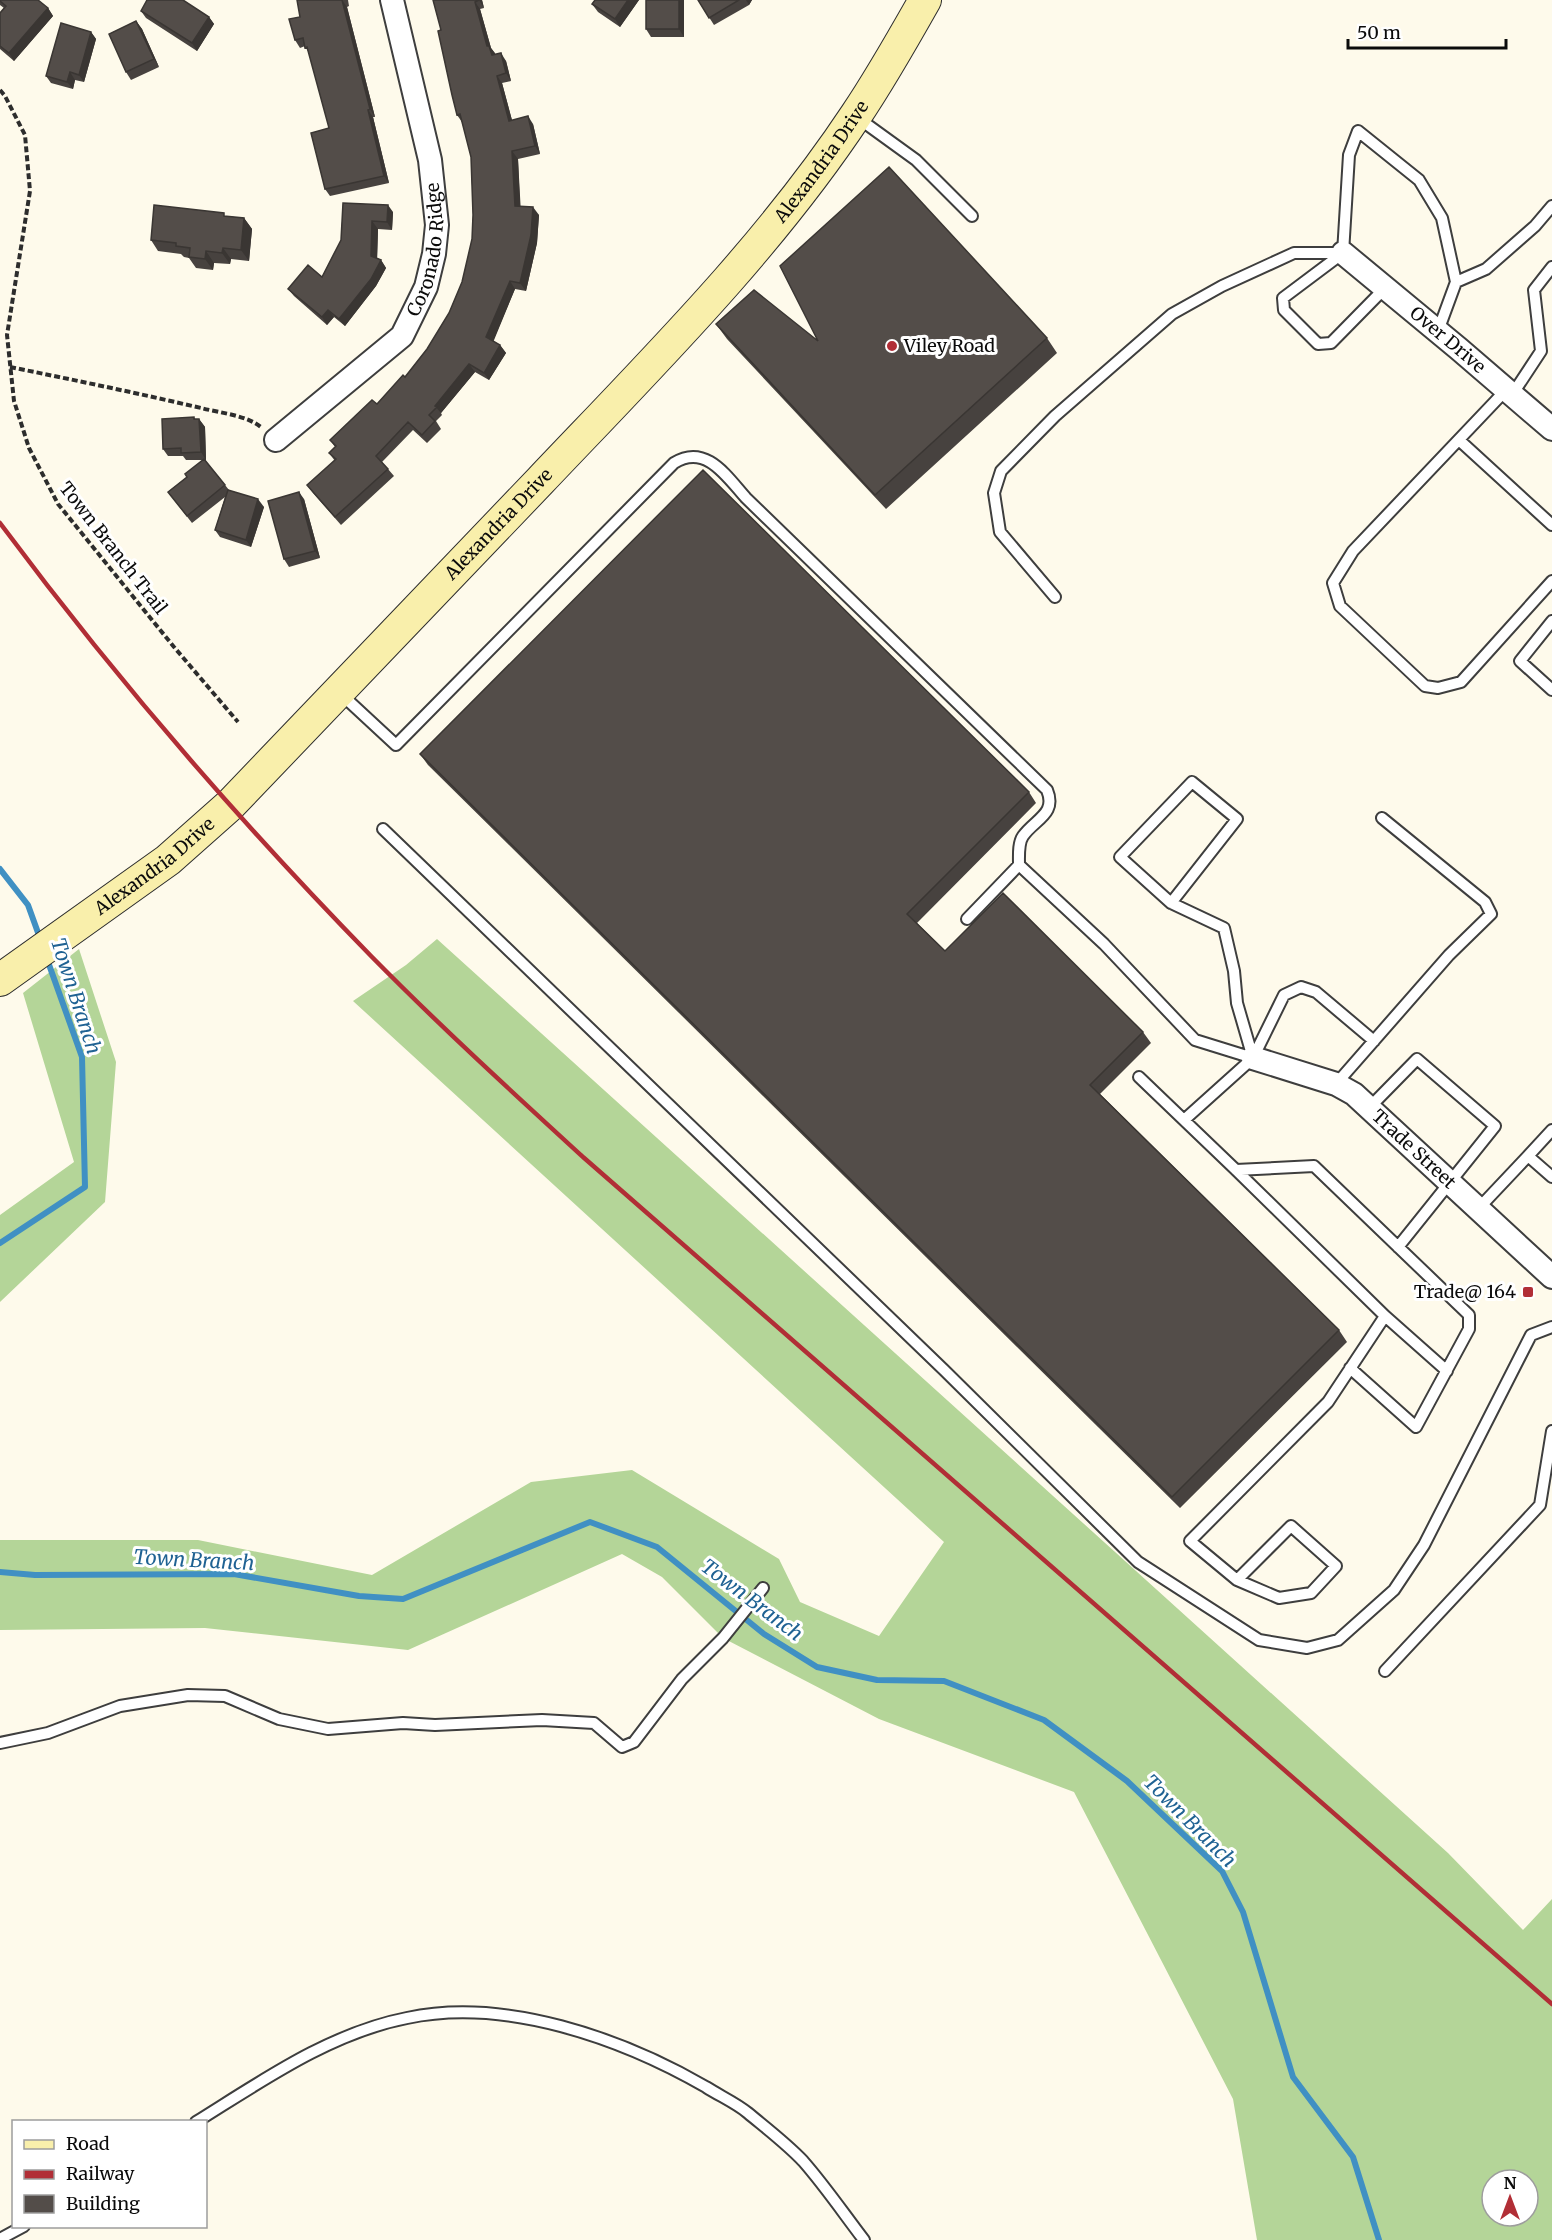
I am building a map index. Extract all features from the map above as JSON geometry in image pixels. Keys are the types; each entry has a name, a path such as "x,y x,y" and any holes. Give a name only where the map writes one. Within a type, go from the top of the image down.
{"street":[{"name":"Coronado Ridge","path":"276,440 402,336 426,287 434,254 437,225 430,160 392,0"},
{"name":"Alexandria Drive","path":"9,973 168,860 230,805 677,337 760,241 855,116 925,0"},
{"name":"Over Drive","path":"1343,253 1552,429"},
{"name":"Trade Street","path":"1253,1058 1336,1084 1354,1094 1552,1277"}],"lane":[{"path":"855,116 916,160 972,216"},
{"path":"1385,288 1331,343 1318,344 1284,310 1283,298 1343,253 1349,155 1358,131 1419,180 1442,218 1456,282 1438,331"},
{"path":"1456,282 1486,269 1535,226 1552,206"},
{"path":"1055,597 1000,532 994,493 1001,471 1054,416 1172,314 1222,286 1294,253 1343,253"},
{"path":"1552,267 1534,290 1541,351 1509,392 1459,440 1353,551 1332,583 1340,606 1425,686 1438,688 1461,682 1552,581"},
{"path":"1459,440 1552,525"},
{"path":"339,692 396,745 674,463 683,457 695,457 714,464 755,507 1047,790 1051,800 1049,809 1021,838 1019,865 967,919"},
{"path":"1552,621 1521,661 1552,690"},
{"path":"1171,903 1237,819 1192,782 1120,857 1171,903 1224,928 1234,971 1237,1003 1253,1058"},
{"path":"1336,1084 1449,956 1491,914 1485,902 1382,818"},
{"path":"383,830 935,1361 1138,1562 1259,1640 1307,1648 1338,1640 1394,1590 1424,1545 1532,1335 1552,1327"},
{"path":"1019,865 1104,944 1196,1040 1253,1058"},
{"path":"1184,1120 1253,1058 1284,996 1301,987 1316,992 1374,1041"},
{"path":"1369,1108 1417,1059 1495,1126 1398,1246"},
{"path":"1139,1077 1384,1316 1447,1371"},
{"path":"1478,1209 1552,1130"},
{"path":"1528,1156 1552,1177"},
{"path":"1236,1170 1314,1166 1469,1315 1469,1329 1416,1427 1350,1368"},
{"path":"1237,1580 1291,1526 1336,1566 1311,1593 1279,1599 1237,1580 1190,1541 1328,1402 1384,1316"},
{"path":"1385,1671 1540,1505 1552,1431"},
{"path":"0,1743 48,1732 120,1706 188,1695 225,1696 279,1719 328,1729 404,1723 435,1725 542,1720 594,1723 622,1748 634,1742 682,1679 723,1638 763,1588"},
{"path":"198,2120 297,2061 355,2033 406,2018 440,2013 501,2013 627,2048 694,2081 746,2111 802,2160 864,2240"},
{"path":"0,2239 20,2228"}],"path":[{"name":"Town Branch Trail","path":"0,90 25,135 30,191 7,335 14,400 29,447 58,504 238,722"},
{"path":"10,368 119,388 234,417 256,423 276,440"}],"green space":[{"path":"437,939 1448,1853 1523,1930 1552,1899 1552,2240 1257,2240 1233,2099 1074,1792 879,1719 723,1638 662,1577 622,1554 408,1650 205,1628 0,1630 0,1540 198,1540 372,1575 531,1482 632,1470 779,1559 800,1602 879,1636 944,1542 353,1001 406,965"},
{"path":"79,949 116,1062 105,1202 0,1302 0,1215 74,1162 23,993"}],"building":[{"path":"0,0 38,0 48,8 9,53 0,46 0,13 6,6"},
{"path":"147,0 183,0 209,17 192,43 141,11"},
{"path":"297,0 342,0 370,109 368,110 384,176 325,189 311,133 329,128 307,47 305,48 303,38 295,40 289,19 300,17"},
{"path":"433,0 479,0 475,2 487,46 492,55 501,53 506,73 497,76 509,121 528,116 535,146 512,151 515,206 533,207 531,235 520,283 510,281 486,337 500,345 484,373 469,364 429,415 435,421 422,435 408,422 376,456 388,469 335,517 307,485 336,459 329,453 336,446 330,440 372,400 377,404 403,375 405,377 427,349 449,313 462,282 472,239 471,157 460,114 457,115 452,95 438,31 441,30"},
{"path":"595,0 628,0 615,19 592,4"},
{"path":"646,0 679,0 679,29 646,29"},
{"path":"698,0 739,0 709,18"},
{"path":"136,21 154,59 126,72 109,34"},
{"path":"61,23 91,32 79,75 70,72 67,82 46,76"},
{"name":"Viley Road","path":"889,167 1047,338 875,495 716,324 754,290 818,341 780,266"},
{"path":"343,203 388,205 387,222 372,221 371,256 381,260 371,279 339,319 328,310 322,317 288,289 308,265 322,277 341,240"},
{"path":"154,205 224,213 224,216 244,218 241,250 223,248 222,253 206,251 205,259 189,257 190,248 176,246 176,243 151,240"},
{"path":"194,417 194,419 199,419 201,452 181,453 181,448 163,449 162,419"},
{"path":"204,459 225,485 187,516 168,492"},
{"path":"703,470 1029,792 907,914 945,951 1003,893 1143,1032 1090,1085 1339,1330 1172,1497 420,754"},
{"path":"228,490 258,499 246,540 215,530"},
{"path":"299,492 315,551 284,559 268,501"}],"waterway":[{"name":"Town Branch","path":"0,869 28,905 41,941"},
{"name":"Town Branch","path":"0,1243 85,1187 82,1057 47,959"},
{"name":"Town Branch","path":"0,1572 35,1575 234,1574 359,1596 403,1599 590,1522 657,1547 764,1634 817,1667 877,1680 944,1681 1044,1720 1127,1781 1222,1871 1243,1912 1293,2077 1353,2157 1379,2240"}],"railway":[{"path":"0,523 87,636 178,746 322,906 450,1033 583,1157 1552,2004"}],"place":[{"name":"Viley Road","path":"892,346"},
{"name":"Trade@ 164","path":"1528,1292"}]}
